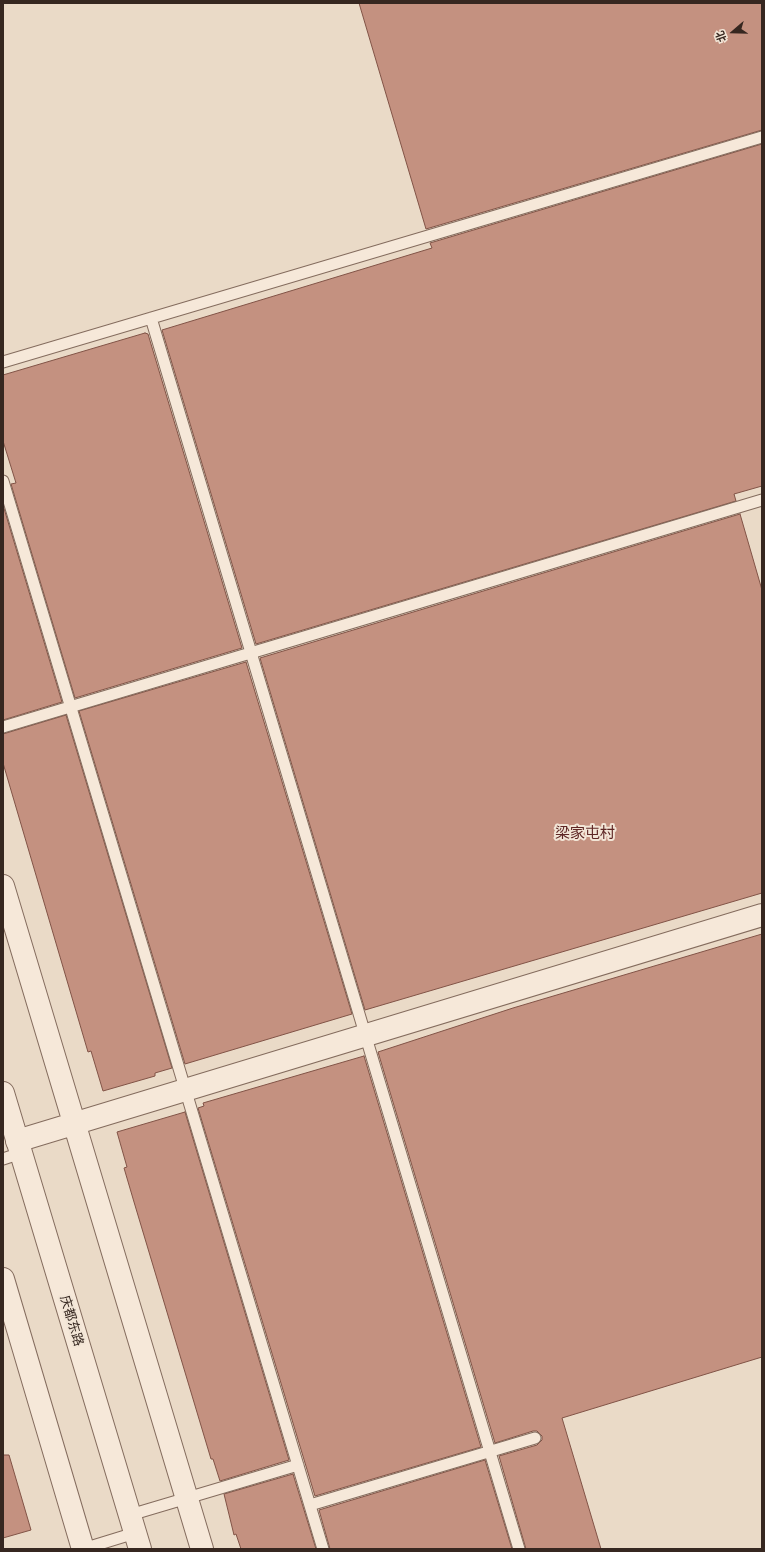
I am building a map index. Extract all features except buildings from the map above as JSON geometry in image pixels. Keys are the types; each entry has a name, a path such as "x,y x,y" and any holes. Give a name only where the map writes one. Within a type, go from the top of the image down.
{"street":[{"path":"3,886 202,1549"},
{"path":"14,1151 74,1123 762,915"},
{"name":"庆都东路","path":"3,1093 14,1151 135,1532"},
{"path":"3,1279 83,1549"}],"lane":[{"path":"3,362 762,137"},
{"path":"151,318 519,1549"},
{"path":"3,481 323,1549"},
{"path":"3,727 762,500"},
{"path":"310,1505 536,1438"},
{"path":"83,1549 135,1532 187,1498 298,1465"}],"district":[{"name":"梁家屯村","path":"585,834"}]}
